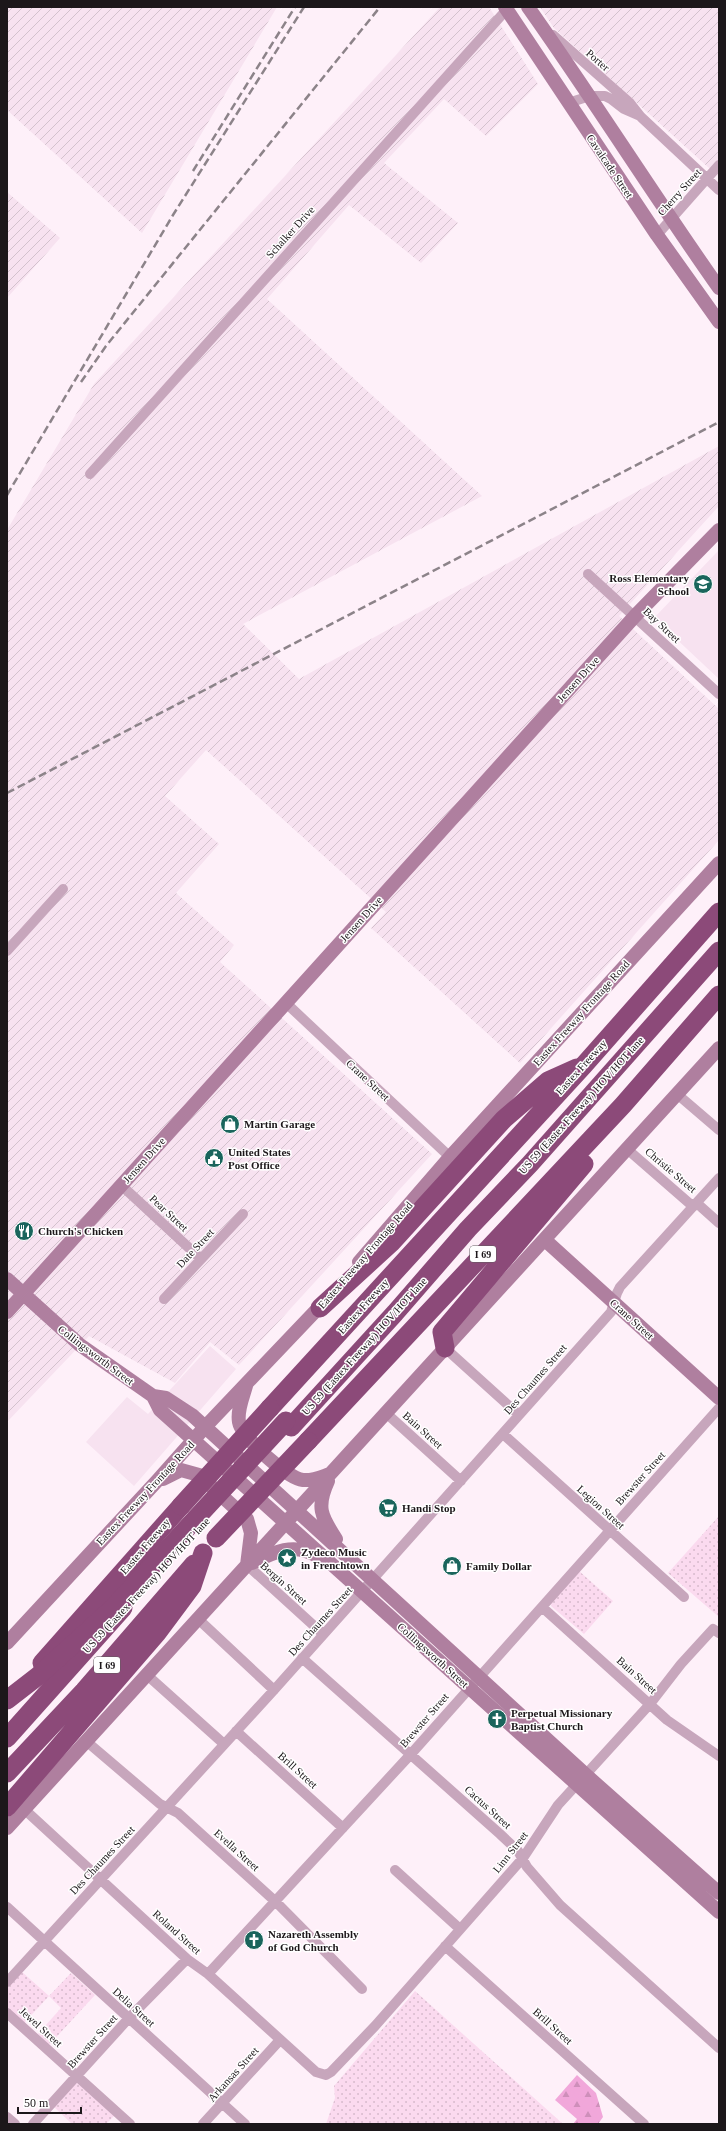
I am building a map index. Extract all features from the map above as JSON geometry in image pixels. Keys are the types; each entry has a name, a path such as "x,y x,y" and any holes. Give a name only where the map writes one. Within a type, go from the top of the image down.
{"highway":[{"name":"Eastex Freeway","path":"7,1700 270,1408 584,1065 719,912"},
{"name":"US 59 (Eastex Freeway) HOV/HOT lane","path":"7,1738 115,1617 203,1523 289,1424 395,1313 468,1229 530,1164 719,951"},
{"name":"I 69","path":"7,1773 84,1691 216,1538 623,1105 719,995"},
{"path":"320,1308 391,1243 504,1119 548,1081 584,1065"},
{"path":"445,1348 442,1332 612,1130 623,1105"},
{"name":"Eastex Freeway","path":"7,1722 113,1608 289,1424"},
{"path":"16,1808 157,1633 192,1586 203,1553"},
{"path":"7,1700 38,1676 113,1608"}],"main road":[{"name":"Cavalcade Street","path":"528,7 590,96 670,219 719,288"},
{"name":"Cavalcade Street","path":"507,8 568,103 719,322"},
{"name":"Jensen Drive","path":"7,1312 634,616 719,530"},
{"name":"Eastex Freeway Frontage Road","path":"7,1643 246,1383 320,1308 450,1157 719,862"},
{"path":"7,1828 16,1808 86,1741 719,1048"},
{"name":"Crane Street","path":"545,1240 719,1398"},
{"name":"Collingsworth Street","path":"7,1279 80,1345 152,1396 160,1410 332,1565 473,1682 581,1780 719,1912"},
{"path":"246,1383 240,1405 239,1421 241,1428 252,1441 273,1461 298,1478 316,1479 331,1473"},
{"name":"Collingsworth Street","path":"152,1396 166,1398 192,1415 373,1580 473,1682"},
{"path":"157,1481 181,1470 199,1475 247,1519 251,1533 246,1565"},
{"path":"331,1473 323,1492 320,1510 324,1521 350,1559"},
{"path":"246,1565 278,1551 293,1549 307,1550 332,1565"},
{"name":"Collingsworth Street","path":"581,1780 719,1893"}],"street":[{"name":"Schalker Drive","path":"90,474 507,8"},
{"name":"Porter","path":"539,22 630,103 641,117 719,190"},
{"name":"Porter","path":"568,103 590,96 604,96 611,99 624,109 641,117"},
{"name":"Cherry Street","path":"657,234 719,165"},
{"name":"Bay Street","path":"588,574 719,694"},
{"path":"7,951 63,889"},
{"name":"Crane Street","path":"286,1003 450,1157"},
{"path":"677,1094 719,1130"},
{"name":"Christie Street","path":"627,1149 689,1203 700,1206 719,1223"},
{"name":"Des Chaumes Street","path":"7,1982 274,1690 503,1434 610,1312 615,1303 620,1287 719,1178"},
{"name":"Pear Street","path":"121,1185 201,1259"},
{"name":"Date Street","path":"164,1299 243,1214"},
{"path":"445,1348 519,1415"},
{"name":"Brewster Street","path":"208,1974 411,1754 473,1682 542,1607 719,1408"},
{"name":"Bain Street","path":"386,1413 461,1481"},
{"name":"Legion Street","path":"503,1434 684,1597"},
{"name":"Bergin Street","path":"246,1565 323,1634"},
{"name":"Bain Street","path":"542,1607 681,1731 719,1756"},
{"path":"197,1618 274,1690"},
{"name":"Linn Street","path":"316,2072 326,2075 331,2072 375,2026 523,1858 552,1813 650,1704 681,1664 716,1631"},
{"name":"Cactus Street","path":"302,1658 500,1834 523,1858 527,1867 560,1904 719,2048"},
{"path":"147,1675 224,1744"},
{"name":"Brill Street","path":"236,1731 343,1828"},
{"name":"Evella Street","path":"86,1741 160,1804 178,1813 276,1902 362,1989"},
{"name":"Roland Street","path":"16,1808 100,1879 187,1958 208,1974 316,2072"},
{"path":"395,1870 460,1929"},
{"name":"Delia Street","path":"7,1907 245,2124"},
{"name":"Brill Street","path":"446,1946 644,2124"},
{"name":"Brewster Street","path":"32,2124 129,2018 187,1958"},
{"name":"Jewel Street","path":"7,2013 130,2124"},
{"name":"Arkansas Street","path":"203,2124 280,2040"},
{"path":"7,2116 15,2124"}],"shaded area":[{"path":"7,7 277,7 142,233 7,110"},
{"path":"440,7 489,7 538,84 486,136 444,99 384,163 458,223 421,263 349,205 267,299 482,496 243,624 299,679 719,446 719,506 619,616 719,709 719,840 520,1063 371,928 386,912 206,750 165,796 219,844 176,893 234,945 220,962 432,1154 239,1365 210,1342 175,1383 89,1336 7,1422 7,530 94,384"},
{"path":"540,7 719,7 719,177 554,28"},
{"path":"7,192 60,238 7,298"},
{"name":"Ross Elementary School","path":"719,550 719,679 654,618"},
{"path":"210,1346 236,1369 134,1486 86,1442 127,1397 148,1414"},
{"path":"719,1516 719,1617 668,1573"},
{"path":"579,1571 613,1601 584,1634 551,1606 552,1600"},
{"path":"21,1971 49,1996 24,2023 7,2007 7,1987"},
{"path":"71,1973 95,1995 49,2045 38,2034 61,2008 49,1996"},
{"path":"415,1991 563,2124 326,2124 335,2098 334,2086"},
{"path":"76,2082 115,2115 106,2124 72,2124 53,2106"}],"green space":[{"path":"577,2075 596,2093 603,2117 598,2124 573,2124 577,2119 555,2100"}],"railway":[{"path":"193,171 295,7"},
{"path":"7,495 173,215 304,7"},
{"path":"81,382 106,346 380,7"},
{"path":"7,793 719,422"}],"place":[{"name":"Ross Elementary School","path":"703,584"},
{"name":"Martin Garage","path":"230,1124"},
{"name":"United States Post Office","path":"214,1158"},
{"name":"Church's Chicken","path":"24,1231"},
{"name":"Handi Stop","path":"388,1508"},
{"name":"Zydeco Music in Frenchtown","path":"287,1558"},
{"name":"Family Dollar","path":"452,1566"},
{"name":"Perpetual Missionary Baptist Church","path":"497,1719"},
{"name":"Nazareth Assembly of God Church","path":"254,1940"}]}
